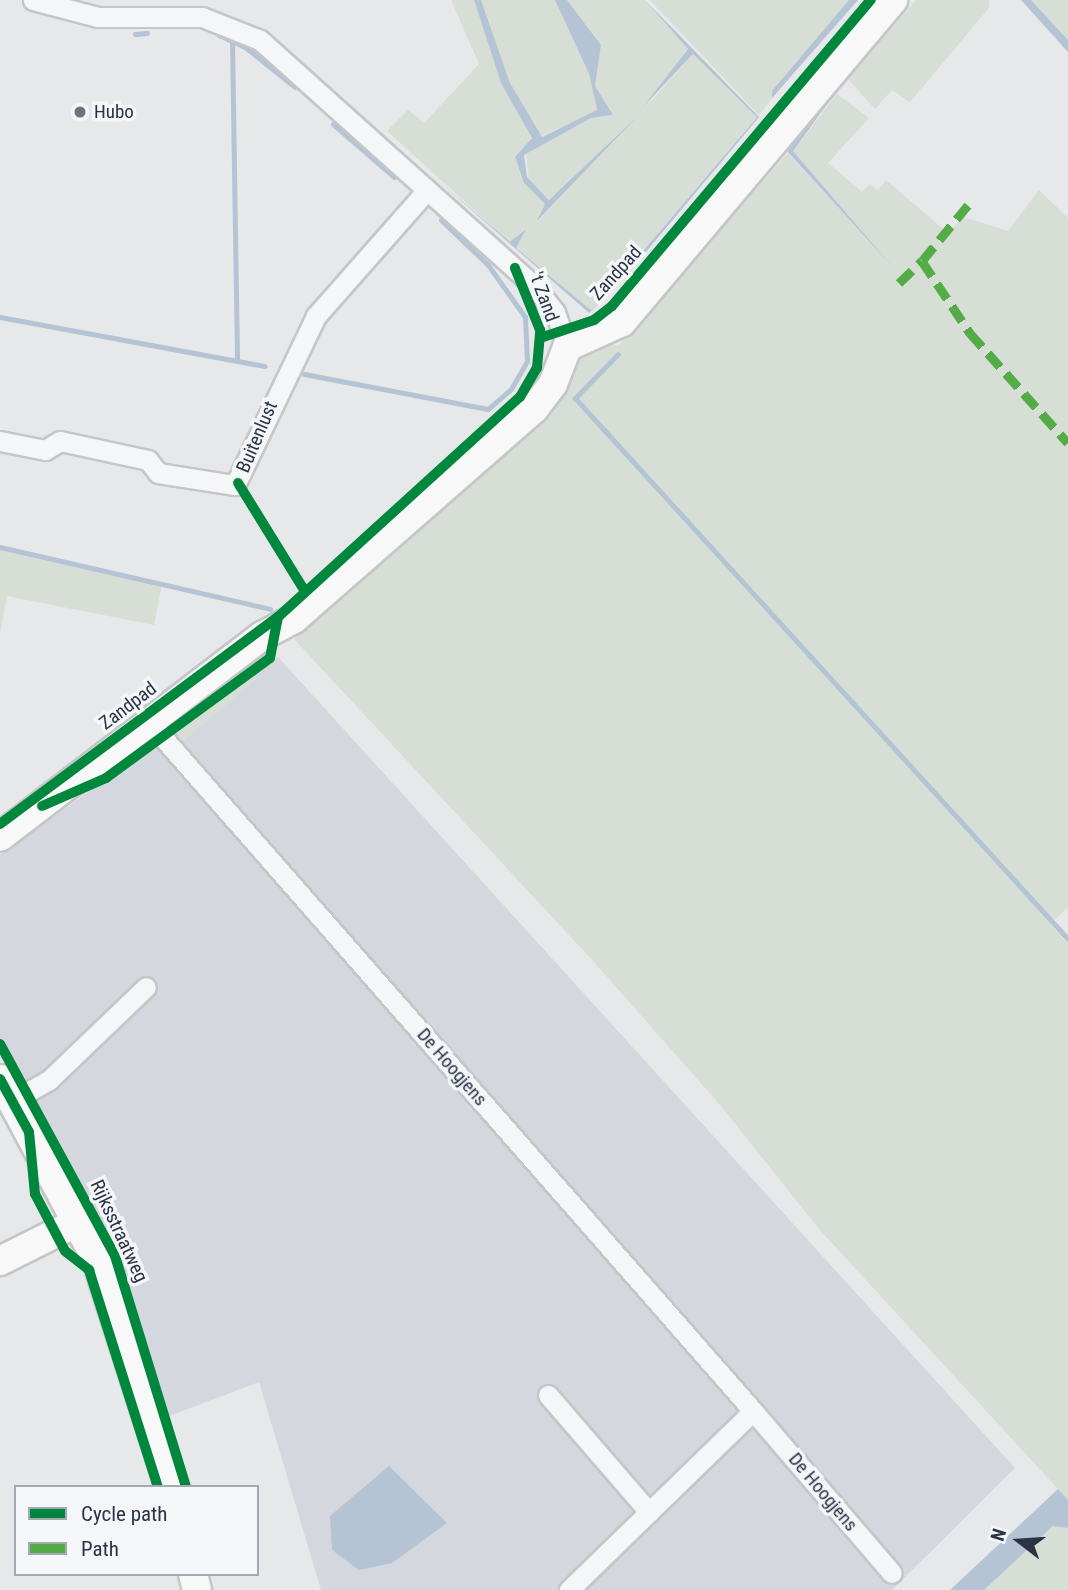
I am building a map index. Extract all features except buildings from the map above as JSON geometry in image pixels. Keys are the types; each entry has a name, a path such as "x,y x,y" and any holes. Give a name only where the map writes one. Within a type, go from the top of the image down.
{"street":[{"name":"'t Zand","path":"33,0 97,17 202,17 238,27 279,55 546,299 567,347"},
{"name":"Zandpad","path":"0,837 152,724 262,636 294,620 534,409 553,384 567,347 622,322 892,0"},
{"name":"Buitenlust","path":"0,441 45,450 60,441 148,460 158,473 235,485 316,316 427,190"},
{"name":"De Hoogjens","path":"152,724 753,1410 892,1573"},
{"name":"Rijksstraatweg","path":"146,987 49,1080 6,1090 78,1222 118,1317 169,1485"},
{"path":"0,1261 78,1222"},
{"path":"548,1395 649,1512"},
{"path":"569,1590 753,1410"}],"shaded area":[{"path":"451,0 474,0 501,83 525,117 531,140 515,158 524,183 545,204 538,221 637,117 551,200 529,180 526,152 591,118 612,116 595,86 601,45 567,0 645,0 688,48 646,107 693,54 757,116 592,311 516,248 524,230 510,243 387,131 408,110 424,123 479,64"},
{"path":"481,0 555,0 589,74 597,112 540,136 510,83"},
{"path":"650,0 849,0 759,115"},
{"path":"916,0 989,0 989,8 910,102 892,90 875,109 848,79"},
{"path":"1031,0 1068,0 1068,40"},
{"path":"837,94 869,118 828,163 862,192 870,184 878,190 886,180 948,233 963,217 1008,231 1039,190 1068,218 1068,907 1050,924 1068,944 1068,1500 819,1229 721,1106 594,962 294,639 542,423 537,415 577,357 606,342 618,346 788,153 896,271 793,151"},
{"path":"0,549 162,584 154,625 7,596 0,633"},
{"path":"278,657 1015,1468 892,1590 321,1590 259,1382 153,1422 102,1257 0,1051 0,855"},
{"path":"253,673 257,679 180,744 177,729"},
{"path":"1053,1526 1068,1528 1068,1590 984,1590"}],"water":[{"path":"474,0 481,0 510,83 542,137 597,110 589,74 555,0 567,0 601,45 595,86 613,115 591,118 524,155 527,177 549,200 638,116 537,221 545,204 524,183 515,157 532,138 501,83"},
{"path":"645,0 759,117 614,290 595,308 757,117 693,54 643,107 688,49"},
{"path":"849,0 858,0 772,98 772,91"},
{"path":"1021,0 1031,0 1068,40 1068,52"},
{"path":"833,96 793,151 896,271 787,151"},
{"path":"435,178 510,242 526,229 516,248 592,311 589,313"},
{"path":"389,1466 447,1523 392,1563 359,1570 332,1550 330,1516"},
{"path":"1058,1489 1068,1500 1068,1528 1053,1526 984,1590 950,1590"}],"waterway":[{"path":"135,34 147,33"},
{"path":"219,35 245,47 295,87"},
{"path":"232,40 237,361"},
{"path":"333,124 394,177"},
{"path":"304,374 488,409 511,389 527,361 525,317 488,265 441,220"},
{"path":"0,317 265,366"},
{"path":"618,354 575,398 1068,939"},
{"path":"0,547 270,609"}],"marked path":[{"path":"968,205 922,261 970,333 1068,443"},
{"path":"899,283 922,261"}],"cycle path":[{"path":"540,338 594,320 612,306 871,0"},
{"path":"0,824 278,617 520,397 537,368 540,330 515,268"},
{"path":"238,483 304,590"},
{"path":"42,806 106,778 270,658 278,617"},
{"path":"0,1044 115,1256 185,1485"},
{"path":"0,1079 29,1132 35,1194 65,1251 89,1270 157,1485"}],"place":[{"name":"Hubo","path":"80,112"}]}
